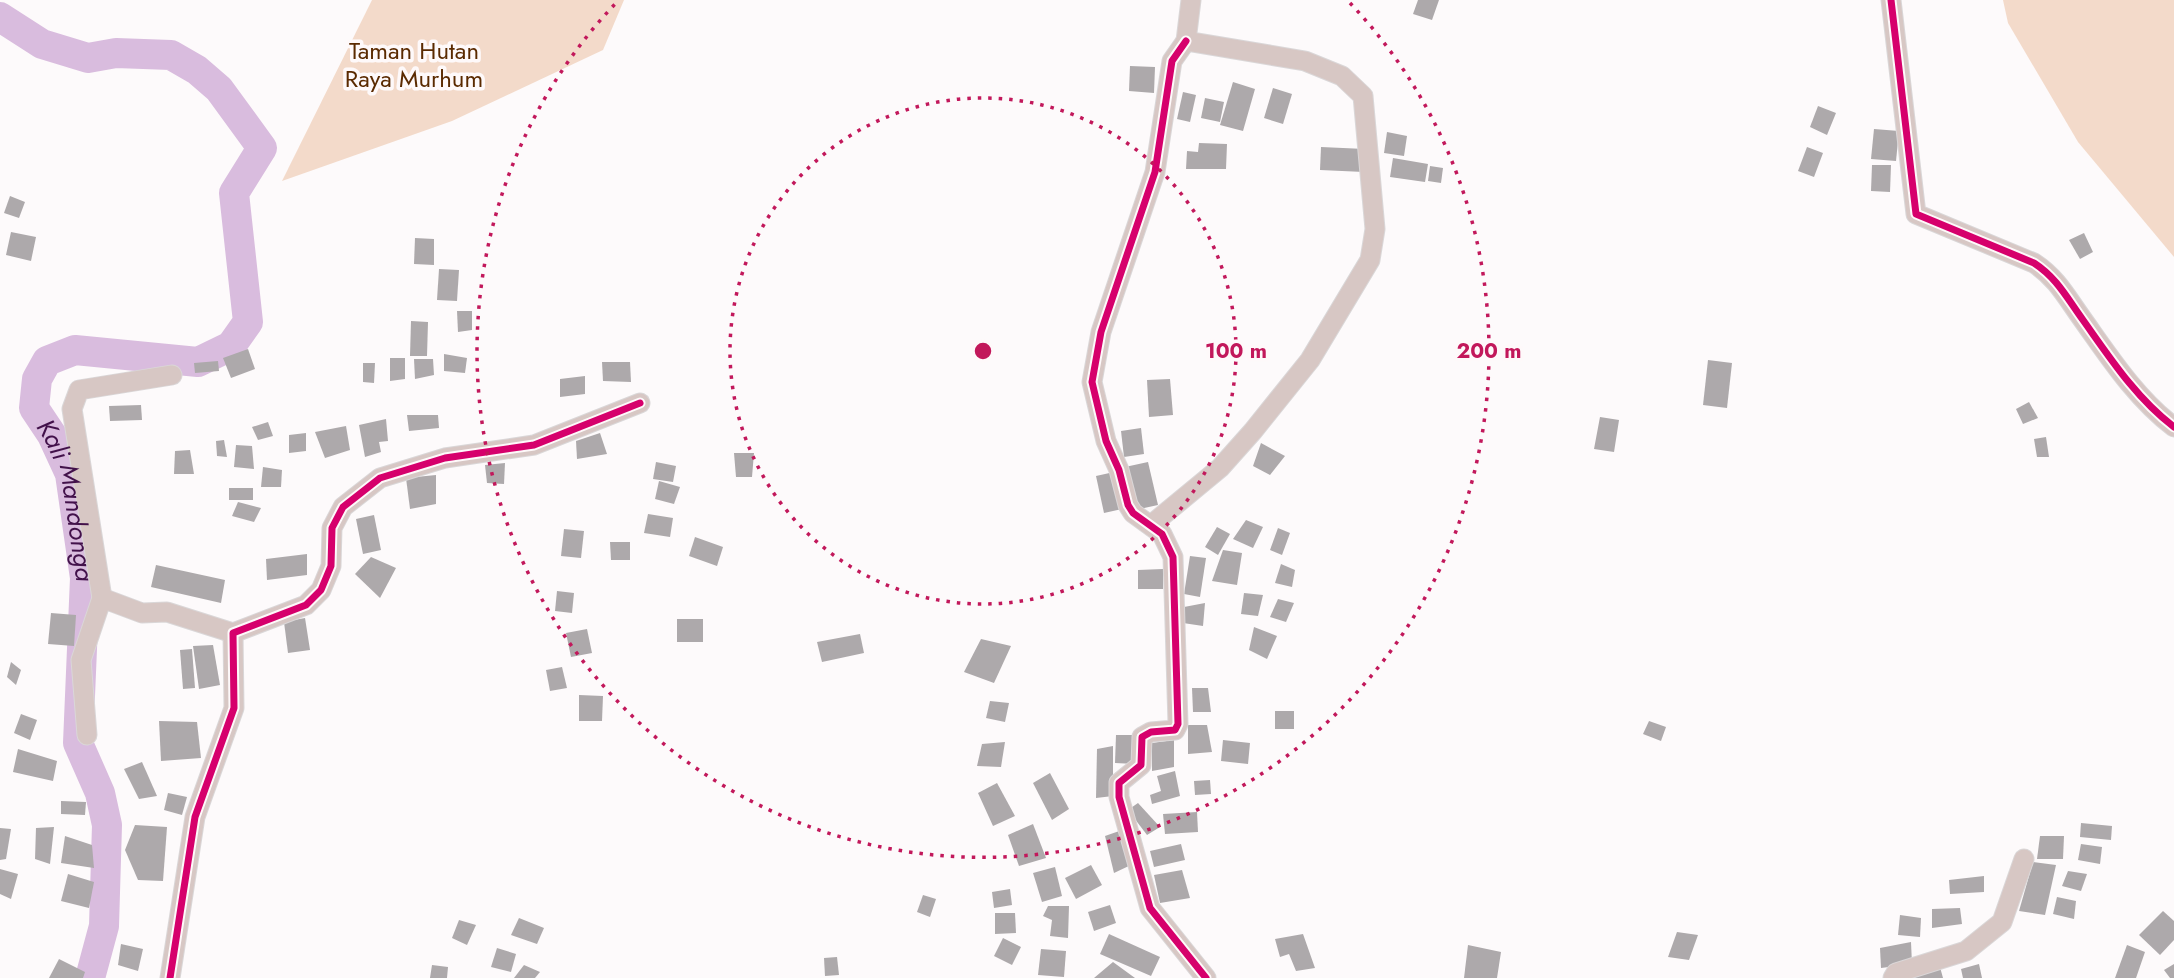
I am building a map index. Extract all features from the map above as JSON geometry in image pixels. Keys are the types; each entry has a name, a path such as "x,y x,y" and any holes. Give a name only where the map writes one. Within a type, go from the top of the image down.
{"street":[{"path":"1191,0 1186,41 1172,61 1155,172 1094,362 1092,382 1097,407 1128,505 1133,513 1162,534 1173,557 1178,724 1175,730 1151,732 1142,737 1141,765 1119,783 1119,797 1150,908 1206,978"},
{"path":"1891,0 1916,214 2023,258 2051,275 2115,365 2155,413 2174,427"},
{"path":"1151,525 1220,468 1310,360 1370,260 1375,229 1363,96 1342,76 1305,61 1186,41"},
{"path":"87,735 75,659 102,598 72,409 79,390 172,375"},
{"path":"102,598 142,612 167,612 233,633 306,605 321,590 331,566 332,528 343,507 380,478 445,458 534,445 640,403"},
{"path":"170,978 195,817 234,709 233,633"},
{"path":"1893,978 1896,973 1966,951 2002,922 2024,859"}],"green space":[{"name":"Taman Hutan Raya Murhum","path":"372,0 624,0 603,50 452,121 282,181"},
{"path":"2003,0 2174,0 2174,257 2078,142 2008,23"}],"building":[{"path":"1418,0 1439,0 1432,20 1413,14"},
{"path":"1130,66 1155,67 1154,93 1129,91"},
{"path":"1233,82 1255,89 1243,131 1220,125"},
{"path":"1273,88 1292,94 1283,124 1264,118"},
{"path":"1183,92 1196,95 1190,122 1177,119"},
{"path":"1205,98 1224,102 1220,122 1201,118"},
{"path":"1818,106 1836,113 1827,135 1810,127"},
{"path":"1874,129 1899,131 1896,161 1871,159"},
{"path":"1387,132 1407,136 1404,156 1384,153"},
{"path":"1199,143 1227,144 1226,169 1186,169 1187,151 1198,152"},
{"path":"1321,147 1365,149 1364,172 1320,170"},
{"path":"1807,147 1823,153 1814,177 1798,171"},
{"path":"1393,158 1428,164 1425,182 1390,177"},
{"path":"1872,165 1891,165 1890,192 1871,191"},
{"path":"1430,166 1443,168 1441,183 1428,181"},
{"path":"10,196 25,202 19,218 4,213"},
{"path":"11,232 36,237 31,261 6,255"},
{"path":"2084,233 2093,252 2080,259 2069,240"},
{"path":"415,238 434,239 434,265 414,264"},
{"path":"439,269 459,270 457,301 437,300"},
{"path":"457,311 472,311 472,330 458,332"},
{"path":"411,321 428,322 427,356 410,356"},
{"path":"248,349 255,369 231,378 223,358"},
{"path":"444,354 467,358 465,373 444,371"},
{"path":"390,358 405,358 405,379 390,381"},
{"path":"414,359 433,359 434,375 415,379"},
{"path":"1708,360 1732,363 1727,408 1703,405"},
{"path":"218,361 219,371 195,373 194,363"},
{"path":"602,362 630,362 631,382 603,381"},
{"path":"363,363 375,363 374,383 363,382"},
{"path":"585,376 585,394 560,397 560,379"},
{"path":"1170,379 1173,415 1149,417 1147,380"},
{"path":"2029,402 2038,418 2023,424 2016,409"},
{"path":"141,405 142,420 110,421 109,406"},
{"path":"407,415 438,415 439,428 409,431"},
{"path":"1600,417 1619,420 1614,452 1594,449"},
{"path":"386,419 388,441 379,442 381,452 365,457 359,425"},
{"path":"268,422 273,436 258,440 252,427"},
{"path":"346,426 350,450 325,458 315,432"},
{"path":"1141,428 1144,454 1124,457 1121,431"},
{"path":"306,433 306,451 289,453 289,435"},
{"path":"600,433 607,454 577,459 576,441"},
{"path":"2046,437 2049,457 2037,457 2034,439"},
{"path":"224,440 227,457 217,456 216,441"},
{"path":"1261,443 1285,456 1270,475 1253,466"},
{"path":"236,445 252,446 254,469 234,467"},
{"path":"190,450 194,474 174,474 175,451"},
{"path":"734,453 754,453 752,477 736,477"},
{"path":"656,462 676,466 673,482 653,479"},
{"path":"1148,462 1158,505 1135,510 1125,467"},
{"path":"505,463 504,484 487,483 485,465"},
{"path":"263,467 282,470 281,487 261,487"},
{"path":"1114,472 1122,509 1104,513 1096,476"},
{"path":"436,475 436,504 410,509 406,478"},
{"path":"659,481 680,487 674,504 655,499"},
{"path":"229,488 253,488 253,500 229,500"},
{"path":"238,502 261,508 254,522 232,516"},
{"path":"648,514 673,518 670,537 644,533"},
{"path":"374,515 381,550 363,554 356,519"},
{"path":"1246,520 1263,527 1253,548 1233,539"},
{"path":"1217,527 1230,534 1218,555 1205,547"},
{"path":"1278,528 1290,533 1282,555 1270,550"},
{"path":"564,529 584,531 581,558 561,556"},
{"path":"695,537 723,547 717,566 689,556"},
{"path":"610,542 630,542 630,560 611,560"},
{"path":"1223,550 1242,553 1237,585 1212,581"},
{"path":"307,554 307,575 267,580 266,559"},
{"path":"1190,556 1206,558 1200,597 1184,594"},
{"path":"371,557 396,568 380,598 355,574"},
{"path":"1281,564 1295,570 1292,587 1275,583"},
{"path":"156,565 225,580 221,603 151,587"},
{"path":"1163,569 1163,589 1138,589 1138,570"},
{"path":"557,591 574,593 572,613 555,611"},
{"path":"1244,593 1263,595 1258,616 1241,614"},
{"path":"1278,599 1294,603 1286,622 1270,617"},
{"path":"1205,603 1203,626 1183,623 1184,607"},
{"path":"51,613 76,615 74,646 48,644"},
{"path":"305,618 310,650 288,653 284,622"},
{"path":"677,619 703,619 703,642 677,642"},
{"path":"1254,627 1277,636 1267,659 1249,650"},
{"path":"587,629 592,653 571,657 566,633"},
{"path":"860,634 864,653 822,662 817,642"},
{"path":"981,639 1011,646 994,683 964,672"},
{"path":"213,645 220,685 199,689 193,646"},
{"path":"192,649 195,688 183,689 180,650"},
{"path":"11,662 21,670 16,685 7,677"},
{"path":"562,667 567,688 550,691 546,670"},
{"path":"1192,688 1208,688 1211,712 1193,712"},
{"path":"579,695 603,696 602,721 579,721"},
{"path":"990,701 1009,703 1005,722 986,718"},
{"path":"1275,711 1294,711 1294,729 1275,729"},
{"path":"21,714 37,720 30,740 14,733"},
{"path":"159,721 197,722 201,758 161,761"},
{"path":"1649,721 1666,727 1661,741 1643,734"},
{"path":"1188,725 1207,725 1212,752 1188,754"},
{"path":"1116,735 1135,735 1135,764 1115,763"},
{"path":"1174,740 1174,767 1152,771 1152,743"},
{"path":"1223,740 1250,743 1248,764 1221,761"},
{"path":"1005,742 1001,767 977,766 982,744"},
{"path":"1113,746 1113,796 1096,798 1097,749"},
{"path":"18,749 57,761 53,781 13,772"},
{"path":"142,762 157,796 139,799 124,769"},
{"path":"1175,771 1180,796 1152,804 1150,795 1161,791 1157,776"},
{"path":"1050,773 1069,809 1052,820 1033,783"},
{"path":"1210,780 1211,794 1195,795 1194,781"},
{"path":"997,783 1015,816 993,826 978,793"},
{"path":"168,793 187,797 182,815 164,810"},
{"path":"61,801 86,802 85,815 61,814"},
{"path":"1138,803 1160,827 1147,835 1128,810"},
{"path":"1197,812 1198,832 1165,834 1163,814"},
{"path":"2081,823 2112,826 2111,840 2080,837"},
{"path":"1033,824 1046,858 1019,866 1008,835"},
{"path":"135,825 167,827 163,881 138,880 125,850"},
{"path":"54,827 50,864 35,859 36,828"},
{"path":"0,828 11,829 6,859 0,860"},
{"path":"1125,829 1133,864 1114,873 1105,836"},
{"path":"65,836 92,845 94,868 61,863"},
{"path":"2040,836 2064,836 2063,859 2037,859"},
{"path":"1181,844 1185,860 1154,867 1150,851"},
{"path":"2081,844 2102,847 2100,864 2078,860"},
{"path":"2033,862 2056,865 2045,915 2019,911"},
{"path":"1091,865 1102,885 1076,899 1065,878"},
{"path":"1055,867 1062,896 1042,902 1033,873"},
{"path":"0,869 18,874 11,899 0,894"},
{"path":"1182,870 1190,898 1160,903 1154,875"},
{"path":"2068,871 2087,874 2081,891 2062,886"},
{"path":"68,874 94,882 89,908 61,901"},
{"path":"1984,876 1984,892 1950,894 1949,880"},
{"path":"1010,889 1012,905 994,908 992,892"},
{"path":"923,895 936,899 930,917 917,912"},
{"path":"2057,897 2076,901 2074,919 2053,914"},
{"path":"1110,905 1116,923 1094,931 1088,912"},
{"path":"1048,906 1069,906 1068,938 1050,936 1052,920 1043,916"},
{"path":"1960,908 1962,924 1932,928 1932,909"},
{"path":"2163,911 2174,921 2174,940 2160,955 2139,935"},
{"path":"995,913 1015,913 1016,933 995,934"},
{"path":"1900,915 1921,918 1920,937 1898,935"},
{"path":"519,918 544,928 537,944 511,935"},
{"path":"459,920 476,925 467,945 452,938"},
{"path":"1677,932 1698,935 1689,960 1668,957"},
{"path":"1109,934 1160,957 1151,976 1100,954"},
{"path":"1303,934 1315,968 1296,971 1289,954 1280,957 1275,939"},
{"path":"1003,938 1021,947 1012,965 994,956"},
{"path":"1911,942 1912,964 1881,968 1880,948"},
{"path":"121,944 143,949 138,971 118,965"},
{"path":"1468,945 1501,952 1497,978 1464,978"},
{"path":"2127,945 2145,952 2136,978 2115,978"},
{"path":"497,948 516,954 511,972 491,967"},
{"path":"1041,949 1066,951 1064,977 1038,975"},
{"path":"837,957 839,975 825,976 824,958"},
{"path":"59,959 85,972 83,978 49,978"},
{"path":"1113,962 1135,978 1094,978"},
{"path":"1979,964 1982,978 1963,978 1961,969"},
{"path":"2174,964 2174,978 2170,978 2164,970"},
{"path":"432,965 448,967 447,978 430,978"},
{"path":"524,965 540,972 535,978 514,978"},
{"path":"1940,967 1943,978 1908,978"}],"waterway":[{"name":"Kali Mandonga","path":"0,17 42,44 88,58 116,53 171,55 197,70 219,89 262,148 234,193 248,322 231,346 198,362 75,350 47,361 37,379 34,408 52,435 70,474 85,578 78,743 100,793 107,825 104,926 90,978"}],"cycle path":[{"path":"1891,0 1916,214 2034,263 2042,269 2061,289 2136,390 2174,427"},
{"path":"1186,41 1172,61 1155,172 1101,332 1092,382 1106,441 1119,470 1128,505 1133,513 1162,534 1173,557 1178,724 1175,730 1151,732 1142,737 1141,765 1119,783 1119,797 1150,908 1206,978"},
{"path":"170,978 195,817 234,708 233,633 306,605 321,590 331,566 332,528 343,507 380,478 445,458 534,445 640,403"}]}
